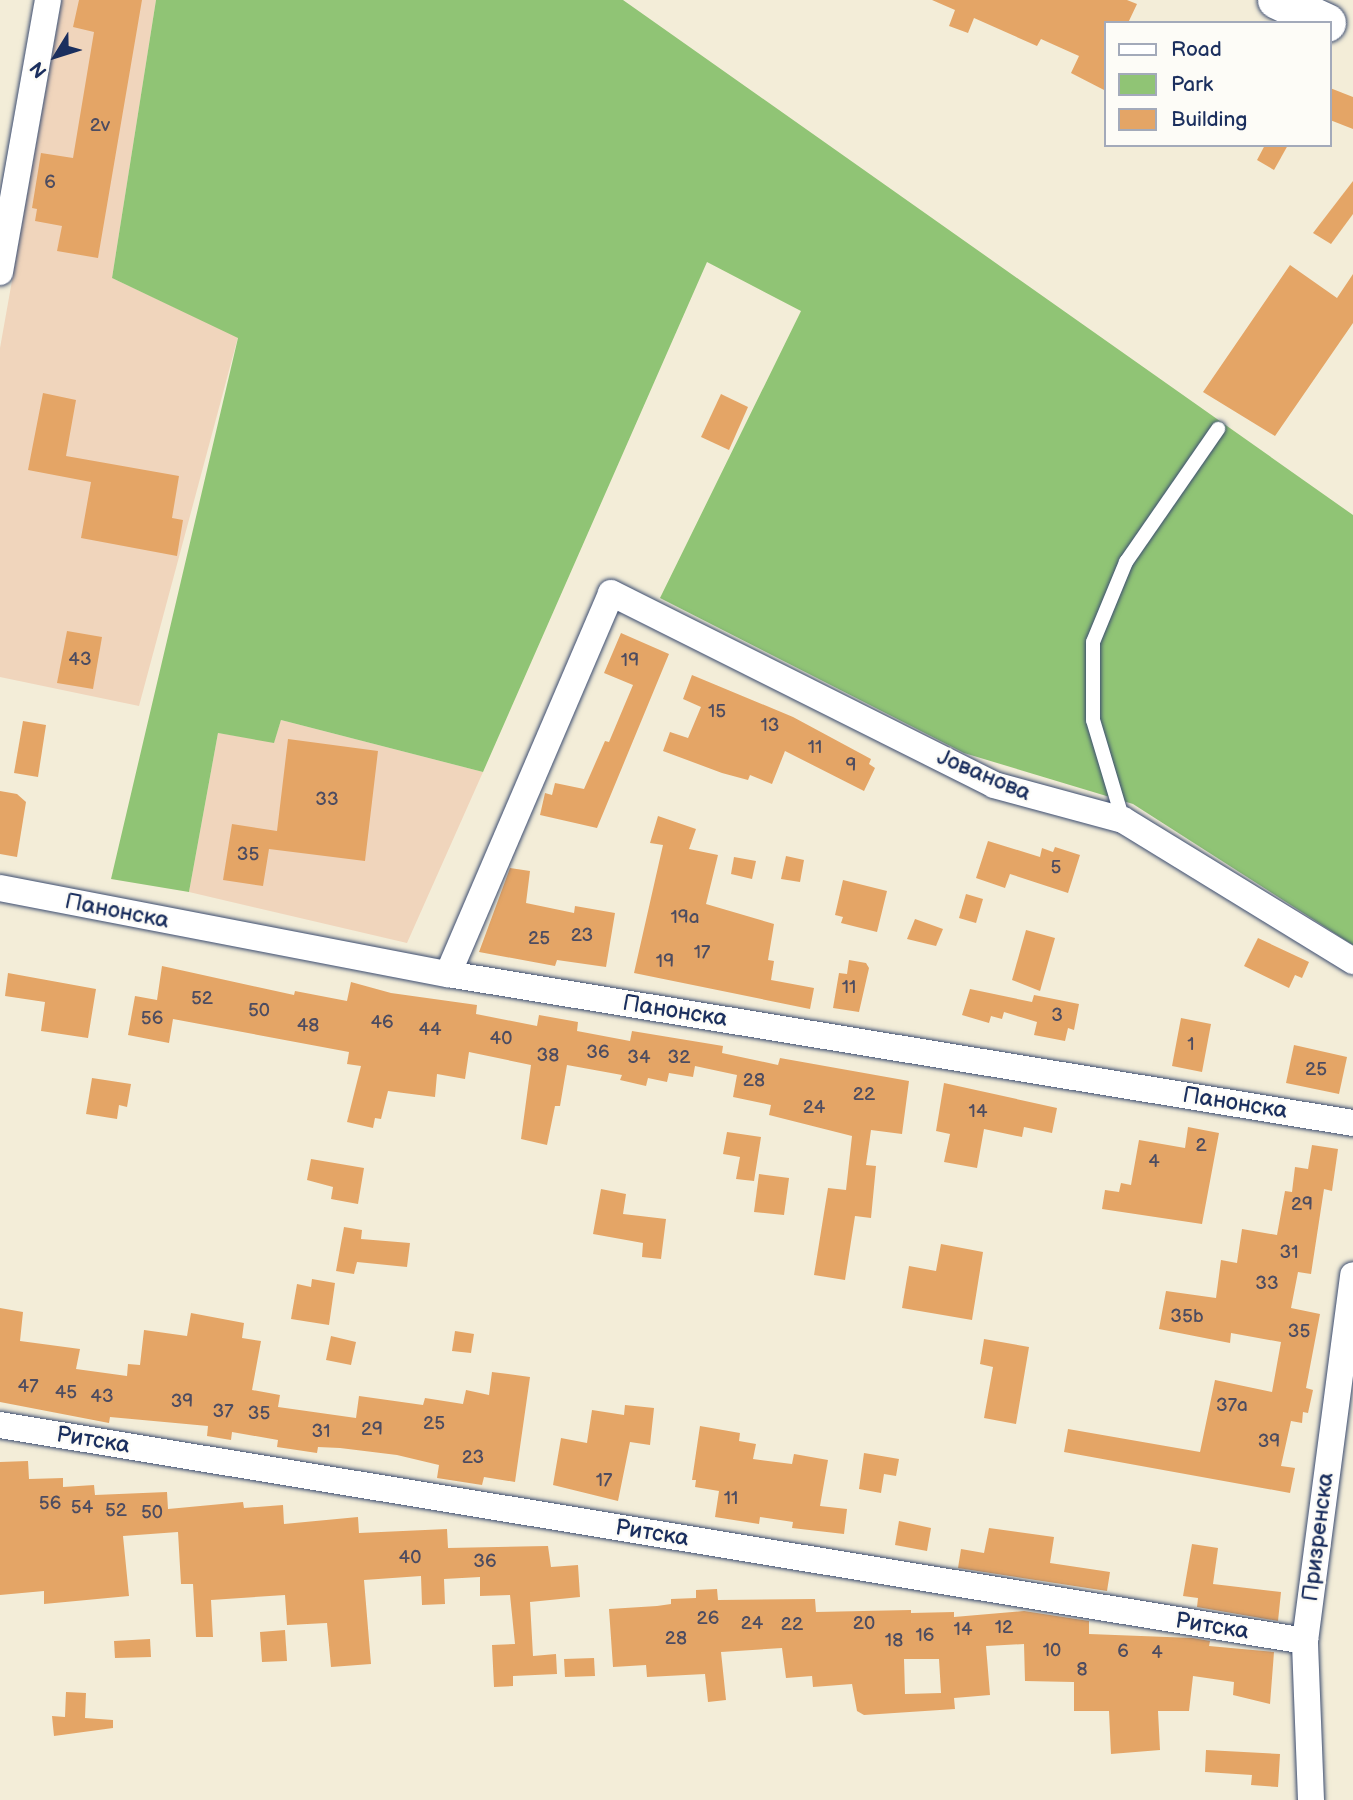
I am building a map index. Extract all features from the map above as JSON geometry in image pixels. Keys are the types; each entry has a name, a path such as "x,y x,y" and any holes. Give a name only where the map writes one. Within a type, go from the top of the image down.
{"street":[{"path":"0,267 48,0"},
{"path":"1277,0 1324,21"},
{"path":"1332,24 1353,34"},
{"name":"Јованова","path":"448,974 611,593 993,785 1122,820 1353,961"},
{"name":"Панонска","path":"0,888 448,974 1353,1123"},
{"name":"Призренска","path":"1311,1800 1305,1642 1353,1275"},
{"name":"Ритска","path":"0,1425 1305,1642"}],"lane":[{"path":"1122,820 1093,720 1093,642 1101,613 1126,562 1218,429"}],"shaded area":[{"path":"62,0 156,0 112,278 238,337 139,706 0,677 0,348"},
{"path":"281,720 483,772 407,943 189,892 218,733 274,742"}],"green space":[{"path":"156,0 623,0 1353,515 1353,945 1133,804 964,753 660,598 801,311 707,262 483,772 281,720 274,743 218,733 189,892 111,879 238,338 112,278"}],"building":[{"path":"79,0 142,0 98,258 57,251 62,226 35,221 37,209 32,208 41,153 73,158 94,32 73,27"},
{"path":"932,0 1127,0 1137,4 1129,21 1104,21 1104,90 1071,73 1079,56 1041,39 1037,46 974,18 968,33 949,26 955,10"},
{"path":"1332,89 1353,97 1353,129 1332,121"},
{"path":"1264,147 1287,147 1274,170 1257,160"},
{"path":"1353,181 1353,214 1331,244 1313,233"},
{"path":"1290,265 1337,298 1353,274 1353,323 1275,436 1203,392"},
{"path":"43,393 76,400 66,456 179,476 172,518 183,520 177,556 81,538 91,482 28,470"},
{"path":"721,394 748,407 729,450 701,437"},
{"path":"67,631 102,637 93,689 57,683"},
{"path":"621,633 669,654 597,828 540,815 545,793 552,795 555,783 584,789 605,741 609,742 633,685 604,673"},
{"path":"692,675 793,717 871,759 869,764 875,768 864,791 785,751 772,784 750,775 748,780 722,773 663,751 670,732 688,738 701,707 683,699"},
{"path":"23,721 46,725 38,777 14,773"},
{"path":"288,739 378,751 365,861 269,849 263,886 223,880 232,824 277,831"},
{"path":"0,791 17,794 26,802 17,857 0,854"},
{"path":"658,816 696,829 689,849 718,855 706,904 774,924 768,960 774,961 771,980 814,988 810,1009 634,973 663,845 650,843"},
{"path":"988,841 1040,857 1042,848 1053,852 1055,847 1080,855 1068,893 1010,874 1005,888 976,878"},
{"path":"786,856 804,860 800,882 781,879"},
{"path":"734,857 756,861 752,879 731,874"},
{"path":"510,868 530,871 526,903 574,913 575,906 615,913 606,967 557,960 555,966 479,952"},
{"path":"843,880 887,891 877,932 841,923 843,917 835,915"},
{"path":"966,894 983,899 976,923 959,918"},
{"path":"915,919 943,929 936,946 907,939"},
{"path":"1026,930 1055,938 1040,991 1012,980"},
{"path":"1258,938 1309,962 1302,978 1295,975 1289,988 1244,966"},
{"path":"849,960 866,963 869,968 859,1012 833,1008 839,973 847,974"},
{"path":"162,966 294,995 295,991 347,1001 351,982 391,993 477,1005 476,1014 537,1026 539,1015 578,1022 577,1031 630,1041 632,1031 723,1046 722,1053 778,1065 780,1058 909,1081 902,1134 871,1130 866,1165 876,1166 871,1218 855,1216 845,1280 814,1275 828,1188 846,1190 852,1136 769,1115 771,1105 733,1097 737,1075 695,1066 693,1077 669,1073 667,1082 648,1078 646,1086 620,1080 622,1075 567,1065 560,1106 555,1106 547,1145 521,1139 531,1065 469,1052 465,1079 437,1074 435,1097 388,1091 381,1119 375,1118 373,1128 347,1122 361,1066 347,1064 349,1052 173,1019 169,1043 128,1035 135,996 157,1000"},
{"path":"8,973 96,989 88,1038 41,1031 45,1002 5,996"},
{"path":"970,989 1032,1002 1034,995 1079,1004 1074,1030 1068,1028 1065,1041 1034,1035 1037,1022 1004,1012 1002,1019 991,1016 989,1023 962,1015"},
{"path":"1181,1018 1211,1024 1202,1072 1172,1066"},
{"path":"1294,1045 1347,1057 1339,1094 1286,1083"},
{"path":"92,1078 131,1084 127,1107 119,1105 117,1119 86,1114"},
{"path":"944,1083 1057,1108 1052,1133 1024,1127 1022,1137 984,1129 977,1168 944,1162 950,1134 936,1131"},
{"path":"1188,1127 1219,1133 1202,1224 1102,1209 1105,1190 1119,1192 1121,1183 1131,1185 1139,1140 1185,1148"},
{"path":"727,1132 761,1137 754,1181 736,1179 740,1157 723,1154"},
{"path":"1312,1145 1338,1149 1332,1191 1324,1189 1311,1274 1298,1272 1291,1308 1320,1314 1306,1388 1313,1390 1308,1413 1303,1412 1302,1423 1291,1421 1281,1466 1295,1468 1290,1493 1064,1452 1068,1429 1200,1452 1215,1380 1272,1392 1281,1342 1231,1333 1230,1343 1159,1329 1166,1291 1216,1298 1221,1260 1237,1263 1242,1229 1277,1235 1285,1191 1292,1192 1295,1167 1308,1169"},
{"path":"311,1159 364,1168 358,1204 331,1199 333,1187 307,1180"},
{"path":"759,1174 789,1178 784,1215 754,1212"},
{"path":"601,1189 626,1194 623,1214 666,1219 661,1259 642,1257 643,1243 593,1234"},
{"path":"344,1227 362,1230 361,1239 410,1243 407,1267 357,1262 354,1274 336,1271"},
{"path":"941,1244 983,1252 972,1320 902,1308 909,1266 936,1271"},
{"path":"312,1279 335,1283 329,1325 291,1319 297,1284 311,1287"},
{"path":"0,1308 23,1312 20,1341 80,1349 76,1369 127,1376 128,1364 140,1365 144,1330 187,1336 191,1313 244,1323 242,1338 261,1341 252,1390 280,1395 278,1407 356,1418 359,1396 423,1405 425,1398 463,1404 466,1390 489,1395 492,1372 530,1377 515,1482 484,1477 482,1485 437,1478 439,1465 397,1455 318,1447 317,1453 277,1447 278,1440 232,1432 231,1440 207,1436 208,1426 110,1417 109,1423 0,1402"},
{"path":"455,1331 474,1334 471,1353 452,1351"},
{"path":"331,1336 356,1342 351,1365 326,1360"},
{"path":"984,1339 1029,1347 1016,1424 984,1418 993,1367 980,1364"},
{"path":"625,1405 654,1408 650,1445 630,1442 618,1501 553,1485 561,1438 587,1443 592,1410 624,1415"},
{"path":"700,1426 740,1433 739,1441 756,1444 753,1459 792,1464 794,1454 828,1460 820,1506 847,1509 844,1534 792,1528 793,1522 760,1517 759,1524 715,1517 719,1491 695,1487 696,1480 692,1480"},
{"path":"864,1453 899,1459 896,1476 884,1474 881,1493 859,1489"},
{"path":"28,1461 29,1479 63,1478 63,1487 94,1485 95,1495 167,1492 168,1509 243,1502 244,1508 283,1505 284,1524 358,1517 359,1533 447,1529 448,1548 548,1546 551,1567 578,1565 580,1597 530,1602 533,1656 556,1654 557,1674 513,1676 513,1686 494,1687 492,1645 515,1644 510,1595 480,1596 480,1577 444,1579 445,1604 422,1605 421,1576 364,1580 371,1664 331,1667 327,1623 287,1625 285,1595 211,1600 213,1637 196,1637 193,1584 181,1584 178,1532 123,1536 129,1596 44,1604 44,1591 0,1595 0,1462"},
{"path":"899,1521 931,1528 927,1551 895,1545"},
{"path":"989,1528 1054,1537 1050,1563 1110,1572 1107,1591 958,1568 961,1549 984,1553"},
{"path":"1192,1544 1218,1548 1213,1584 1281,1592 1278,1621 1197,1607 1198,1598 1183,1596"},
{"path":"717,1589 718,1600 815,1599 816,1612 911,1610 911,1613 954,1612 954,1617 1024,1611 1089,1621 1089,1634 1193,1638 1210,1641 1209,1646 1274,1652 1270,1704 1233,1695 1234,1682 1193,1676 1189,1711 1158,1711 1160,1750 1111,1754 1109,1711 1074,1711 1074,1682 1025,1681 1024,1644 986,1646 990,1695 954,1698 955,1709 864,1715 857,1711 852,1684 813,1687 812,1676 786,1678 782,1648 721,1652 726,1700 708,1702 705,1674 647,1677 646,1665 613,1667 609,1609 671,1604 671,1599 696,1598 696,1590","holes":["904,1659 939,1659 941,1693 905,1694"]},
{"path":"285,1630 287,1661 262,1662 260,1632"},
{"path":"150,1639 151,1657 115,1658 114,1641"},
{"path":"594,1658 595,1676 565,1677 564,1659"},
{"path":"66,1692 86,1693 85,1718 113,1720 113,1728 54,1736 52,1716 65,1717"},
{"path":"1206,1750 1280,1754 1278,1787 1251,1785 1252,1775 1205,1772"}]}
